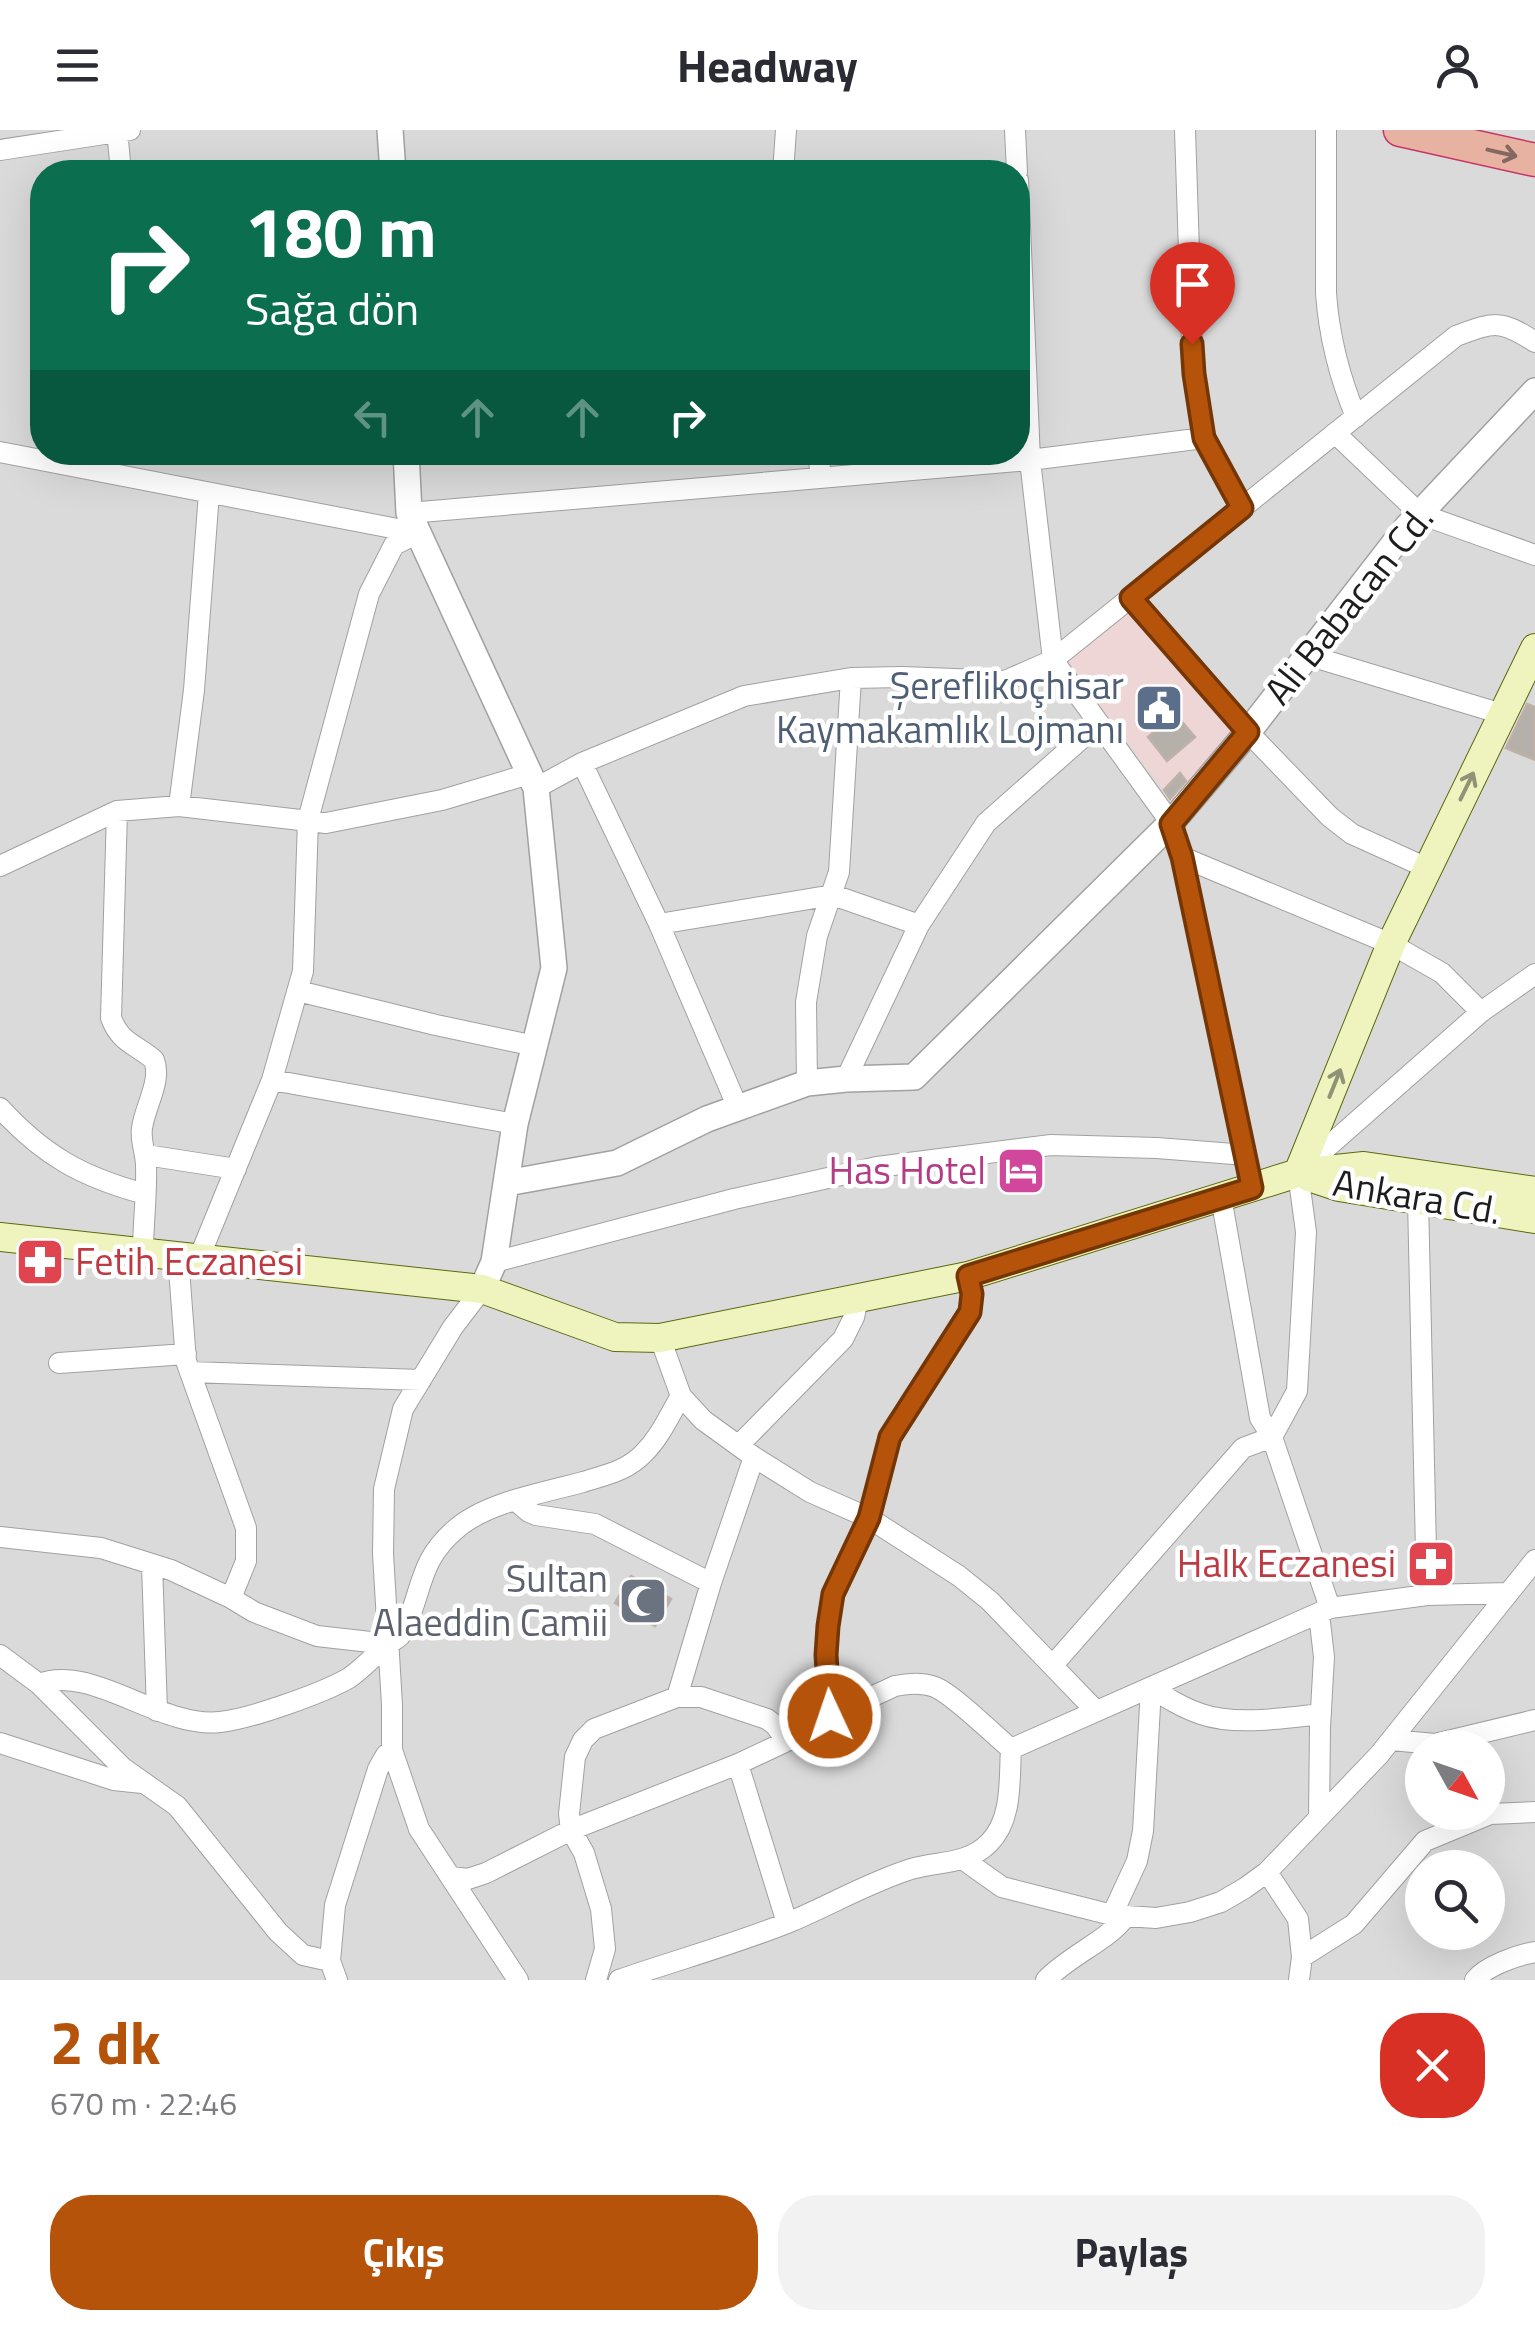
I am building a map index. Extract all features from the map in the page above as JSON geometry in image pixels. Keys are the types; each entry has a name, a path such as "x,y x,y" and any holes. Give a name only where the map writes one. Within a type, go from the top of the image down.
{"highway":[{"path":"1400,130 1535,160"}],"main road":[{"path":"0,1237 482,1289 615,1337 660,1338 968,1276 1298,1173 1391,944 1535,648"},
{"name":"Ankara Cd.","path":"1298,1173 1364,1166 1535,1191"},
{"name":"Ankara Cd.","path":"1298,1173 1339,1187 1535,1218"}],"street":[{"path":"117,130 120,160"},
{"path":"0,150 130,130"},
{"path":"390,130 391,160"},
{"path":"784,160 786,130"},
{"path":"1015,130 1016,160"},
{"path":"1185,130 1194,374 1204,438 1242,508"},
{"path":"1326,130 1328,320 1338,371 1356,417"},
{"path":"0,866 117,811 178,806 326,823 532,781 744,696 851,678 1005,681 1054,660 1456,336 1486,324 1513,327 1535,342"},
{"name":"Ali Babacan Cd.","path":"846,1079 914,1077 1171,824 1420,514 1535,391"},
{"path":"1335,434 1420,514 1535,555"},
{"path":"1204,438 1030,460 1054,660 1171,824 1182,857 1252,1188"},
{"path":"0,452 30,458"},
{"path":"68,465 209,492 414,523 972,465"},
{"path":"407,465 414,523 532,781 554,968 514,1124 494,1262 482,1289 403,1409 384,1489 392,1750 419,1829 518,1980"},
{"path":"820,465 821,478"},
{"path":"178,806 194,690 209,492"},
{"path":"232,1598 246,1561 246,1528 188,1363 188,1257 236,1169 272,1080 303,971 308,820 369,594 394,545 414,523"},
{"path":"1131,598 1248,732 1330,817 1352,834 1427,868"},
{"path":"1307,655 1502,714"},
{"path":"806,1083 806,1002 817,936 839,872 851,678"},
{"path":"507,1184 617,1163 707,1119 806,1083 846,1079 919,926 986,824 1098,724"},
{"path":"582,763 659,924 738,1108"},
{"path":"117,811 111,1018 126,1042 150,1056 157,1072 141,1130 146,1156 144,1252"},
{"path":"1182,857 1391,944 1442,973 1481,1012"},
{"path":"659,924 832,895 919,926"},
{"path":"1053,1665 1243,1448 1272,1437 1297,1391 1306,1232 1298,1173 1481,1012 1535,974"},
{"path":"298,991 535,1046"},
{"path":"272,1080 514,1124"},
{"path":"0,1108 42,1148 74,1169 106,1184 145,1194"},
{"path":"494,1262 878,1167 1051,1146 1246,1155"},
{"path":"146,1156 236,1169"},
{"path":"1221,1197 1260,1418 1272,1437 1325,1611 1318,1817"},
{"path":"1418,1200 1427,1595"},
{"path":"830,1716 826,1655 833,1594 869,1518 890,1437 970,1312 968,1276"},
{"path":"678,1696 746,1451 843,1339 858,1299"},
{"path":"660,1338 680,1396 703,1420 810,1492 869,1518 973,1587 1096,1711"},
{"path":"59,1364 188,1363 421,1380"},
{"path":"39,1684 57,1679 85,1684 188,1721 219,1722 333,1686 364,1668 402,1634 425,1566 457,1528 476,1515 622,1470 642,1456 658,1436 680,1396"},
{"path":"516,1501 536,1514 595,1524 710,1583"},
{"path":"0,1537 101,1548 172,1570 254,1612 317,1636 388,1644"},
{"path":"964,1860 1002,1887 1118,1916 1156,1918 1221,1902 1267,1872 1379,1755 1535,1560"},
{"path":"152,1564 156,1711"},
{"path":"1011,1749 1325,1611 1427,1595 1508,1593"},
{"path":"0,1655 39,1684 123,1768 177,1806 278,1932 303,1955 333,1970 335,1905 378,1769 392,1750"},
{"path":"451,1878 468,1879 486,1873 571,1830 738,1764 895,1686 927,1685 943,1691 1011,1749"},
{"path":"1151,1688 1179,1706 1205,1716 1262,1720 1320,1714"},
{"path":"1046,1980 1117,1927 1143,1831 1151,1688"},
{"path":"596,1980 605,1949 601,1909 584,1854 571,1830 569,1814 576,1756 583,1740 594,1728 678,1696 701,1698 767,1719 786,1742"},
{"path":"1391,1740 1435,1744 1535,1720"},
{"path":"0,1743 114,1780 144,1783"},
{"path":"619,1980 786,1923 912,1869 964,1860 989,1843 1003,1820 1008,1803 1011,1749"},
{"path":"738,1764 786,1923"},
{"path":"1302,1957 1354,1924 1426,1841 1490,1814 1535,1812"},
{"path":"1267,1872 1298,1919 1302,1957 1299,1980"},
{"path":"1474,1980 1481,1972 1535,1952"}],"shaded area":[{"path":"0,130 1535,130 1535,1980 0,1980"},
{"name":"Şereflikoçhisar Kaymakamlık Lojmanı","path":"1130,608 1237,732 1174,805 1066,660"}],"building":[{"path":"1527,704 1535,707 1535,760 1506,748"},
{"name":"Şereflikoçhisar Kaymakamlık Lojmanı","path":"1173,711 1195,737 1167,761 1148,737"},
{"path":"1180,773 1186,781 1170,799 1164,790"},
{"name":"Sultan Alaeddin Camii","path":"631,1576 671,1599 655,1626 615,1603"}],"place":[{"name":"Şereflikoçhisar Kaymakamlık Lojmanı","path":"1159,708"},
{"name":"Has Hotel","path":"1021,1171"},
{"name":"Fetih Eczanesi","path":"40,1262"},
{"name":"Halk Eczanesi","path":"1431,1564"},
{"name":"Sultan Alaeddin Camii","path":"643,1601"}],"route":[{"path":"830,1716 826,1655 833,1594 869,1518 890,1437 970,1312 972,1285 968,1276 1252,1188 1182,857 1171,824 1248,732 1131,598 1242,508 1204,438 1192,344"}]}
